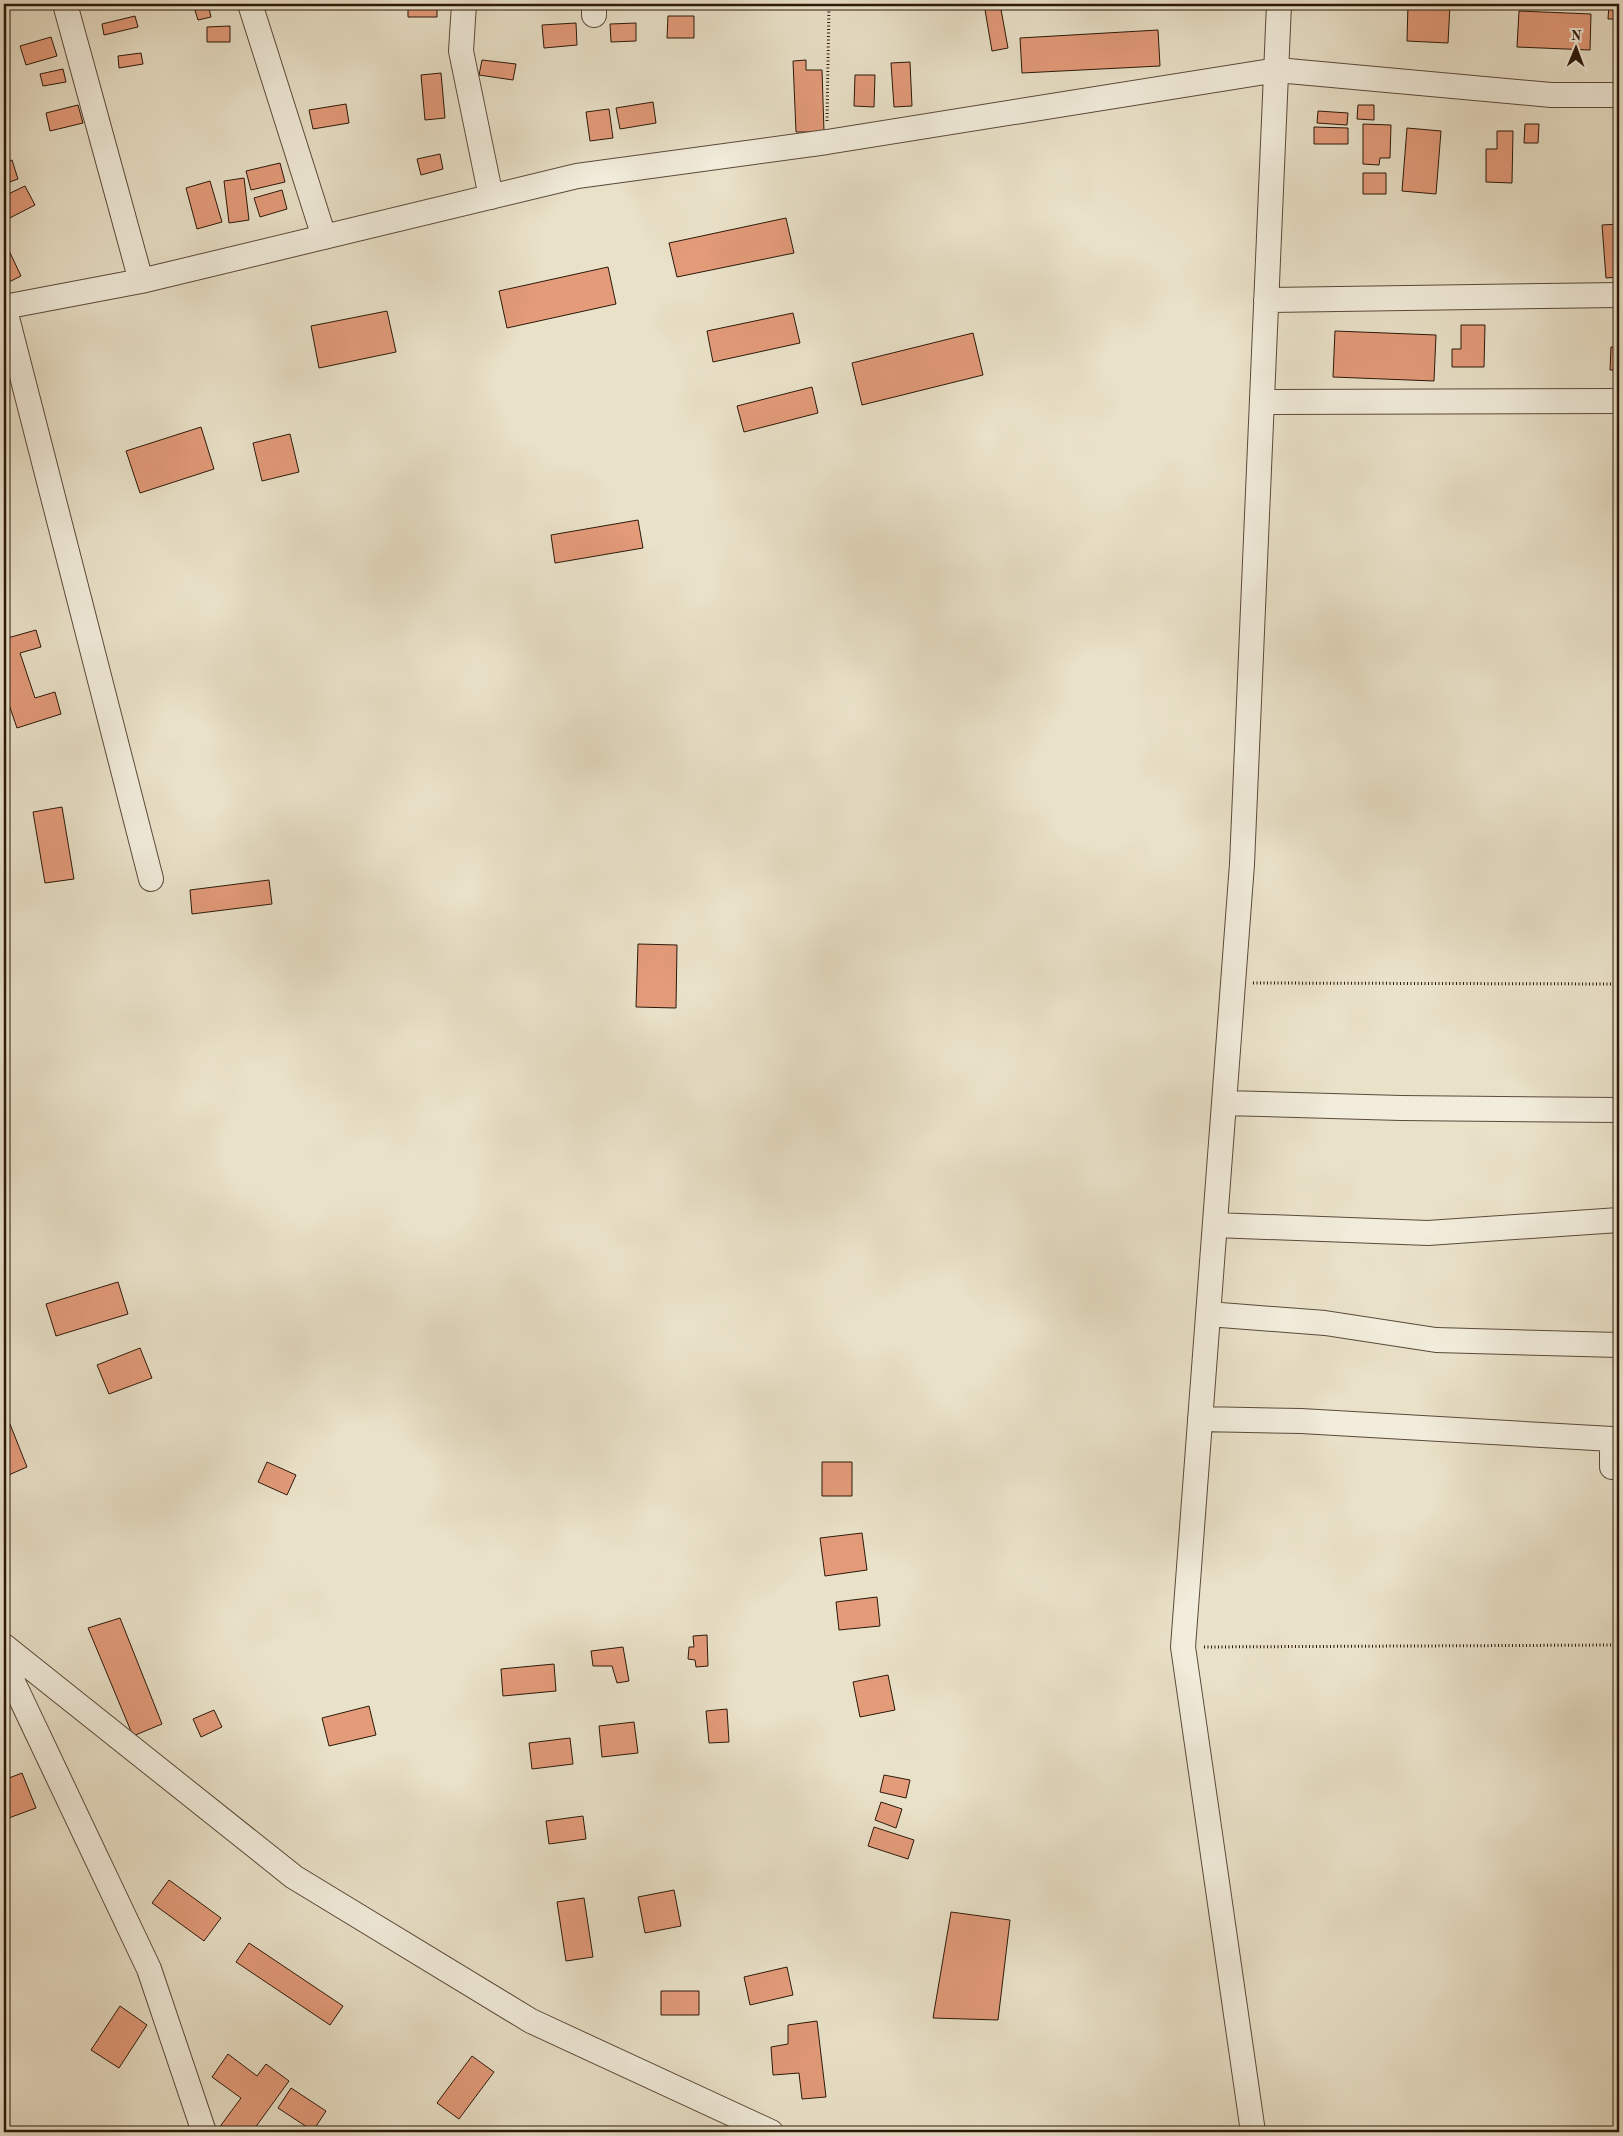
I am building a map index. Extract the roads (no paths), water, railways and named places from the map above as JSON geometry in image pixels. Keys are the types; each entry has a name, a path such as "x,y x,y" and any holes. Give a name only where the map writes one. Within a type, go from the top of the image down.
{"street":[{"path":"65,4 142,282"},
{"path":"250,4 324,237"},
{"path":"464,4 461,50 491,197"},
{"path":"1253,2132 1183,1647 1242,864 1279,4"},
{"path":"151,879 4,307 142,282 577,176 827,142 1277,70 1551,95 1619,95"},
{"path":"1266,300 1619,296"},
{"path":"1262,402 1619,401"},
{"path":"1224,1103 1401,1108 1619,1110"},
{"path":"1215,1225 1428,1233 1619,1220"},
{"path":"1208,1314 1324,1323 1436,1340 1619,1345"},
{"path":"1200,1419 1301,1421 1612,1439 1612,1467 1619,1467"},
{"path":"4,1646 294,1877 531,2021 771,2132"},
{"path":"4,1663 149,1969 204,2132"}]}
